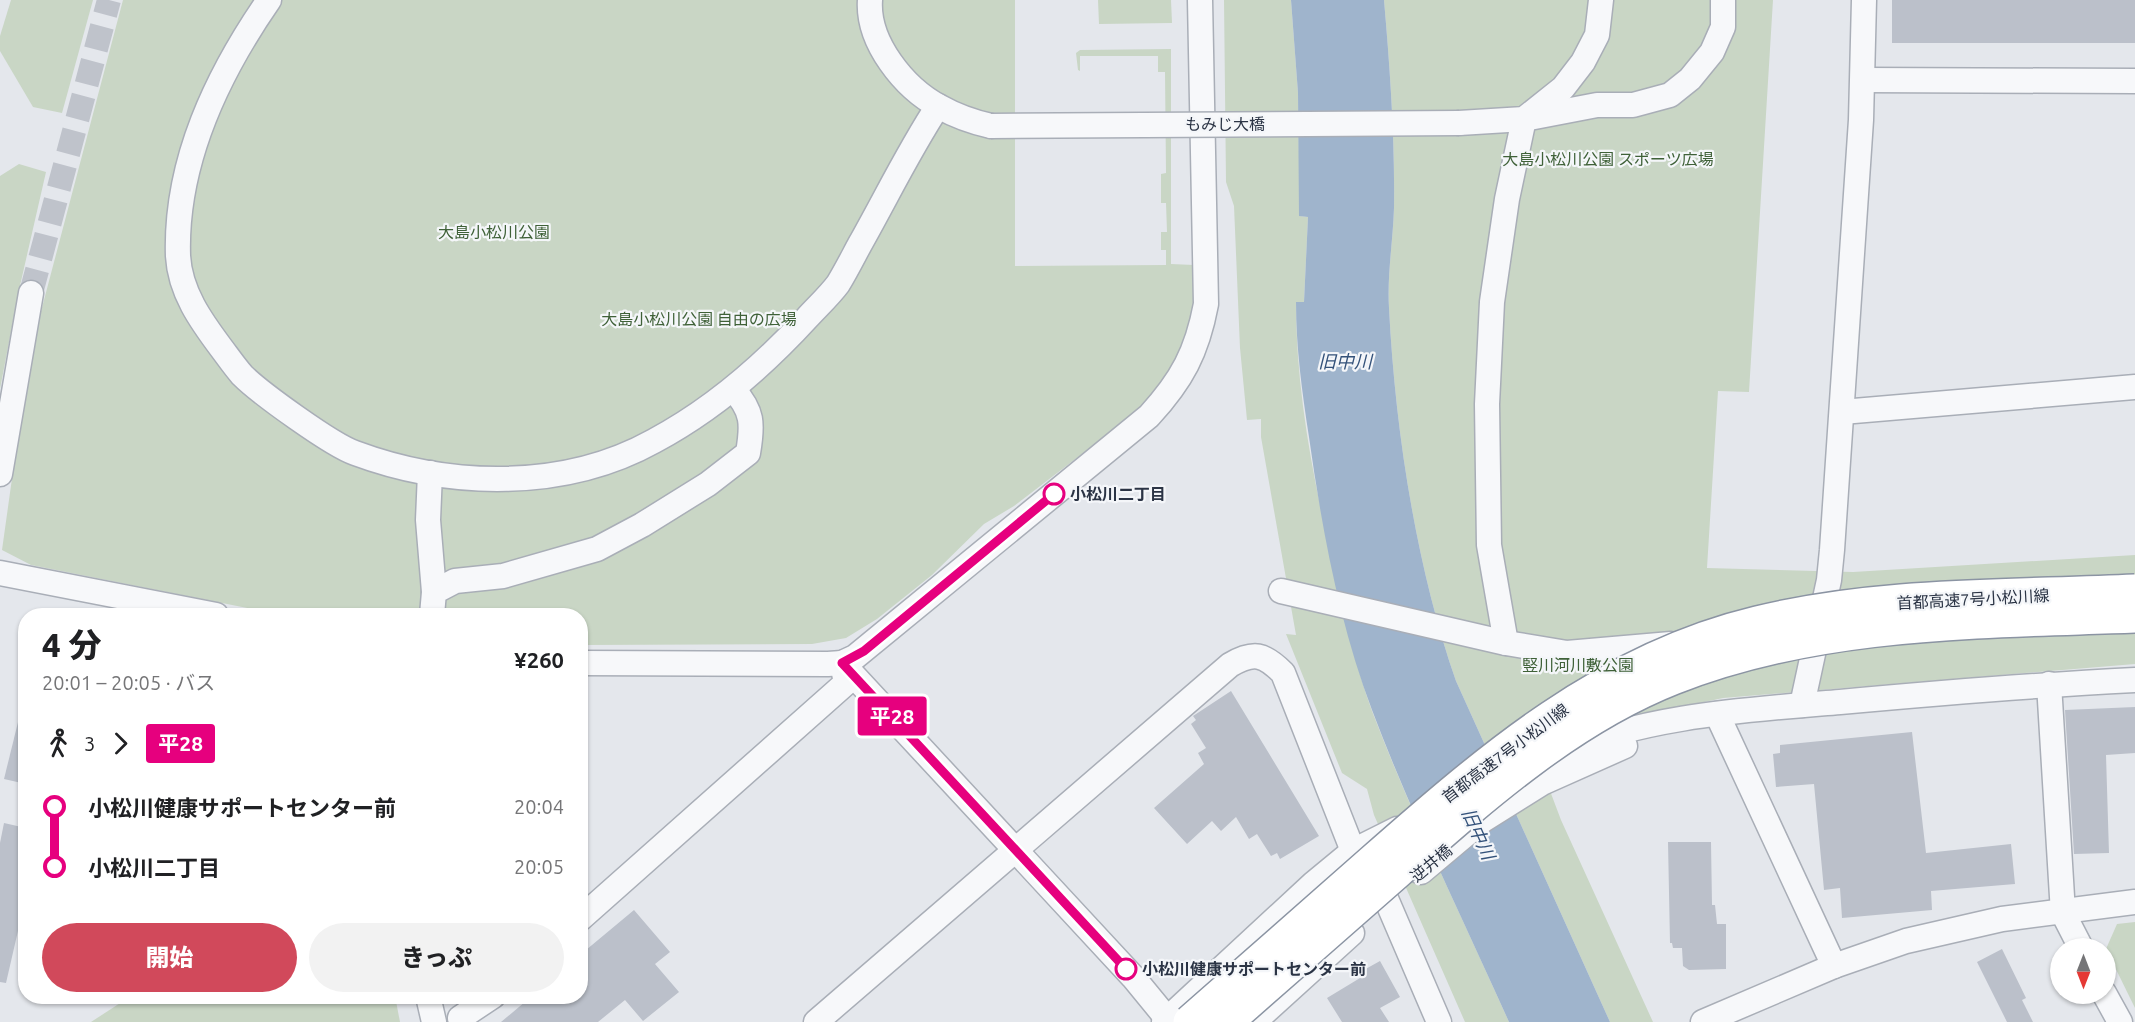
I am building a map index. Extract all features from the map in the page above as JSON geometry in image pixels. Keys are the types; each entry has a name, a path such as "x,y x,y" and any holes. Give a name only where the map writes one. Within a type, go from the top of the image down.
{"highway":[{"name":"首都高速7号小松川線","path":"1173,1021 1538,724 1576,699 1664,654 1756,623 1815,611 1965,598 2135,591"},
{"name":"首都高速7号小松川線","path":"1226,1022 1457,819 1592,718 1672,678 1762,649 1825,637 1965,623 2135,616"}],"street":[{"path":"269,0 232,58 212,96 192,149 183,195 178,257 189,302 242,376 351,452 413,472 478,481 541,477 608,460 653,442 733,389 779,348 837,284 915,140 938,106"},
{"name":"もみじ大橋","path":"870,0 873,28 885,54 907,81 938,106 968,120 991,126 1459,123 1524,119 1597,105 1633,105 1670,95 1690,79 1712,52 1723,27 1723,0"},
{"path":"588,663 842,663 864,651 1125,436 1173,390 1188,366 1201,330 1206,304 1200,0"},
{"path":"1506,644 1489,545 1487,404 1492,302 1507,199 1524,119 1563,88 1583,62 1597,35 1601,0"},
{"path":"1802,705 1829,580 1863,80 1864,0"},
{"path":"1863,80 2135,81"},
{"path":"0,474 31,293"},
{"path":"1842,412 2135,387"},
{"path":"433,603 455,581 503,576 597,549 642,525 708,484 748,453 753,427 746,404 733,389"},
{"path":"430,473 428,519 433,603"},
{"path":"0,573 180,608"},
{"path":"1281,591 1506,644 1568,652 1790,632"},
{"path":"816,1022 1230,665 1244,657 1257,656 1269,659 1283,673 1353,851"},
{"path":"842,663 1173,1021 1313,884 1353,851 1466,795 1566,761 1649,724 1802,705 2049,684 2135,680"},
{"path":"588,912 846,683 842,663"},
{"path":"2049,684 2063,913 2076,938"},
{"path":"1718,714 1834,966"},
{"name":"逆井橋","path":"1254,1022 1387,900 1483,820 1542,783 1566,761"},
{"path":"1387,900 1439,1022"},
{"path":"1703,1022 1834,966 1956,927 2135,902"},
{"path":"430,1004 434,1022"},
{"path":"459,1012 476,1004"},
{"path":"2110,1004 2120,1022"}],"green space":[{"path":"11,0 93,0 62,113 33,107 0,51 0,36"},
{"name":"大島小松川公園 自由の広場","path":"123,0 1015,0 1015,266 1166,265 1166,250 1161,250 1161,232 1167,232 1166,203 1161,203 1161,174 1166,173 1165,72 1158,72 1158,56 1080,56 1080,71 1076,53 1080,50 1171,49 1171,264 1194,265 1194,305 1186,338 1166,379 1138,411 1014,506 984,524 932,575 877,619 846,638 812,644 588,645 588,608 247,608 31,565 2,550 29,357"},
{"path":"1098,0 1171,0 1172,23 1099,24"},
{"path":"1224,0 1291,0 1298,93 1300,216 1308,217 1304,302 1296,302 1299,372 1308,442 1321,511 1352,645 1372,711 1421,828 1509,1022 1465,1022 1374,815 1367,789 1342,773 1286,634 1296,635 1261,437 1261,419 1247,420 1240,348 1234,206 1226,182"},
{"path":"1384,0 1773,0 1749,392 1718,391 1707,568 1853,572 2135,555 2135,664 1723,698 1686,706 1538,759 1561,820 1653,1022 1610,1022 1456,681 1430,592 1402,449 1392,354 1389,271 1394,208 1394,156"},
{"path":"19,164 46,172 19,290 0,389 0,176"},
{"path":"2135,922 2135,1008 2116,969 2116,938 2111,938 2117,924"},
{"path":"119,1004 397,1004 400,1022 91,1022"}],"water":[{"name":"旧中川","path":"1291,0 1384,0 1394,156 1389,308 1402,449 1419,545 1442,637 1456,681 1610,1022 1509,1022 1404,789 1360,677 1341,610 1326,541 1300,370 1296,302 1304,302 1308,217 1299,216 1298,93"}],"building":[{"path":"1892,0 2135,0 2135,43 1892,43"},
{"path":"1231,691 1319,836 1280,859 1277,853 1271,856 1257,834 1249,839 1236,817 1221,831 1212,821 1187,844 1154,808 1204,764 1198,753 1206,748 1191,724 1196,720 1193,716"},
{"path":"2135,707 2135,753 2106,755 2109,853 2074,854 2065,710"},
{"path":"18,722 18,782 4,779"},
{"path":"1912,732 1926,853 2011,844 2015,884 1931,891 1932,910 1842,918 1840,888 1824,890 1814,784 1776,787 1773,754 1780,753 1780,745"},
{"path":"4,823 18,826 18,931 6,983 0,982 0,843"},
{"path":"1668,842 1711,842 1712,905 1715,905 1717,924 1726,924 1726,969 1689,970 1683,966 1682,948 1673,948 1670,943"},
{"path":"634,910 670,952 655,964 679,992 643,1021 625,1000 598,1022 501,1022 522,1004 588,1004 588,948"},
{"path":"2002,949 2026,998 2022,1000 2033,1022 2007,1022 1977,962"},
{"path":"1380,961 1400,997 1380,1008 1389,1022 1342,1022 1327,998 1365,975 1362,971"}],"tunnel":[{"path":"31,293 109,0"}],"bus line":[{"name":"平28","path":"1054,494 864,651 842,663 1126,969"}],"place":[{"name":"小松川二丁目","path":"1054,494"},
{"name":"小松川健康サポートセンター前","path":"1126,969"}],"park label":[{"name":"大島小松川公園 スポーツ広場","path":"1608,159"},
{"name":"大島小松川公園","path":"494,232"},
{"name":"竪川河川敷公園","path":"1578,665"}]}
